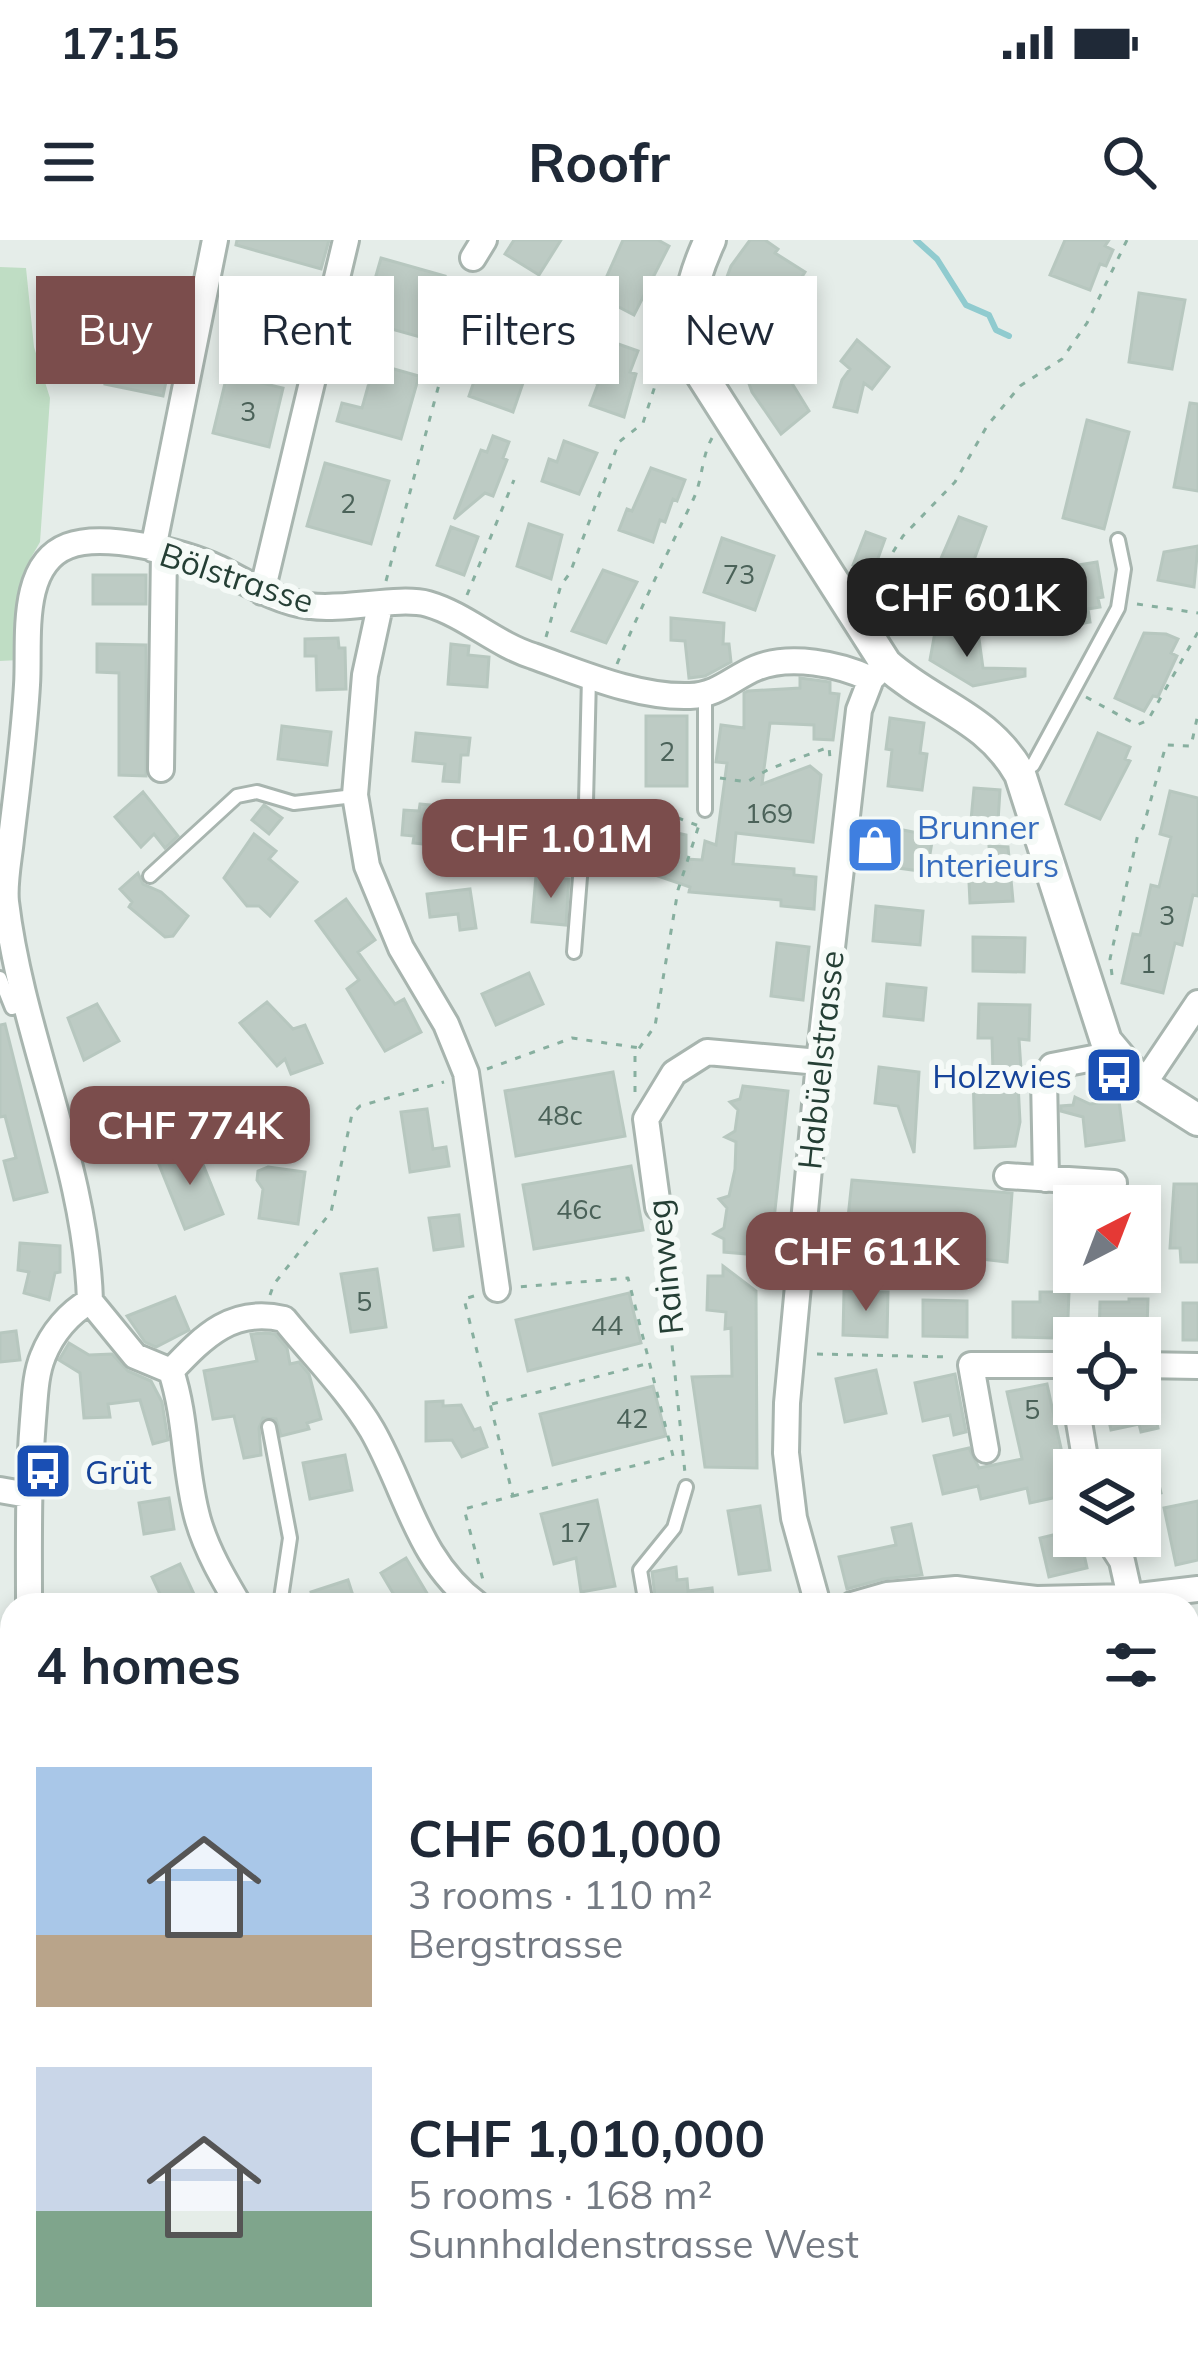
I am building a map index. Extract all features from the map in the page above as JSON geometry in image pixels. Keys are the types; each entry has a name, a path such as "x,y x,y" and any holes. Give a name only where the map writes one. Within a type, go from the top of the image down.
{"street":[{"path":"161,770 159,550 215,240"},
{"path":"262,592 346,240"},
{"path":"710,240 693,276 688,339 697,366 843,601 878,671"},
{"name":"Bölstrasse","path":"90,1301 88,1247 14,957 5,896 27,689 32,590 45,564 65,547 96,540 159,550 214,566 262,592 309,606 420,602 460,614 527,655 668,695 705,695"},
{"path":"380,606 365,675 355,795 368,866 401,949 446,1024 466,1073 497,1289"},
{"path":"705,695 756,668 820,664 878,671 981,725 1021,773 1093,1006 1114,1054 1143,1085 1198,1120"},
{"name":"Habüelstrasse","path":"815,1593 794,1518 786,1453 790,1353 859,710 878,671"},
{"path":"1143,1085 1198,1003"},
{"path":"646,1119 674,1073 706,1052 818,1061"},
{"path":"1046,1179 1044,1078 1052,1066 1114,1054"},
{"name":"Rainweg","path":"646,1119 658,1207"},
{"path":"1007,1176 1114,1183"},
{"path":"29,1593 28,1495 38,1368 51,1339 90,1301 135,1356 171,1371 181,1401 197,1517 232,1593"},
{"path":"171,1371 190,1351 244,1315 284,1319 369,1424 427,1551 454,1588 473,1593"},
{"path":"986,1450 971,1365 1053,1365"},
{"path":"1161,1365 1198,1366"},
{"path":"0,1490 28,1495"},
{"path":"1119,1557 1123,1593"},
{"path":"910,1593 956,1589 988,1593"}],"lane":[{"path":"1021,773 1033,765 1118,608 1124,569 1118,540"},
{"path":"574,952 602,673"},
{"path":"705,695 705,810"},
{"path":"150,876 237,796 257,792 294,803 355,795"},
{"path":"0,978 12,1009 27,1004"},
{"path":"269,1426 290,1538 282,1593"},
{"path":"644,1593 640,1570 674,1528 686,1487"}],"path":[{"path":"843,601 878,576 903,536 955,482 986,426 1020,386 1062,359 1087,323 1127,240"},
{"path":"380,606 479,249"},
{"path":"542,648 561,585 570,574 619,442 643,423 655,384"},
{"path":"602,673 694,499 703,455 725,414"},
{"path":"464,603 514,480"},
{"path":"1118,608 1139,604 1198,614"},
{"path":"1075,690 1137,724 1148,720 1198,632"},
{"path":"1093,1006 1114,995 1110,959 1138,834 1166,746 1191,746 1198,714"},
{"path":"705,776 747,782 829,747 830,761"},
{"path":"586,802 618,811 660,811 699,826 678,890 655,1026 640,1048 632,1077 646,1119"},
{"path":"497,1065 572,1038 640,1048"},
{"path":"264,1314 274,1285 331,1212 352,1114 360,1106 428,1087"},
{"name":"Rainweg","path":"658,1207 686,1487"},
{"path":"481,1593 464,1509 673,1456 628,1278 497,1289 464,1299 513,1496"},
{"path":"803,1354 963,1357 971,1365"},
{"path":"490,1404 650,1363"}],"green space":[{"path":"0,267 26,268 36,384 46,384 50,398 40,542 28,563 19,660 0,661"}],"building":[{"path":"237,240 329,240 321,269 236,245"},
{"path":"514,240 561,240 539,275 505,254"},
{"path":"623,240 658,240 669,246 654,276 643,276 643,297 634,315 619,307 619,276 607,276"},
{"path":"750,240 765,240 778,249 775,253 805,272 803,276 727,276"},
{"path":"1065,240 1109,240 1105,246 1113,250 1106,266 1100,264 1090,290 1050,275"},
{"path":"381,258 445,276 418,276 418,336 394,330 394,276 376,276"},
{"path":"1139,293 1185,300 1172,369 1129,362"},
{"path":"857,340 889,367 872,389 864,383 857,412 834,407 850,369 841,361"},
{"path":"619,344 638,351 624,417 590,405 598,384 619,384"},
{"path":"394,369 418,376 401,439 337,421 342,403 362,408 369,384 394,384"},
{"path":"105,384 165,384 163,396"},
{"path":"225,384 283,388 269,447 213,433"},
{"path":"473,384 523,384 513,412 469,396"},
{"path":"749,384 792,384 809,411 781,434"},
{"path":"1190,403 1198,404 1198,491 1174,487"},
{"path":"1087,420 1129,432 1104,529 1063,518"},
{"path":"493,436 509,442 493,496 485,493 454,519 481,450 487,452"},
{"path":"564,441 597,453 579,494 542,481 549,459 557,462"},
{"path":"325,463 389,481 371,544 307,526"},
{"path":"651,468 685,480 665,522 660,520 653,542 619,530"},
{"path":"959,517 986,527 961,596 935,586 940,572 936,570"},
{"path":"529,524 562,535 551,579 517,566"},
{"path":"451,527 478,537 464,575 437,565"},
{"path":"866,532 885,539 873,572 853,565"},
{"path":"722,538 774,556 755,610 704,592"},
{"path":"1198,546 1194,587 1158,580 1164,552"},
{"path":"1097,562 1103,597 1098,598 1100,607 1088,609 1090,622 1061,627 1053,576 1079,572 1078,565"},
{"path":"603,570 637,582 606,643 572,631"},
{"path":"93,575 146,575 146,604 93,604"},
{"path":"671,618 724,623 723,644 729,644 731,662 705,676 689,678 685,641 671,640"},
{"path":"935,632 979,639 983,668 1025,669 1025,676 973,686 930,660"},
{"path":"1144,633 1178,639 1171,653 1177,656 1158,697 1153,696 1144,711 1115,698"},
{"path":"338,638 339,648 345,648 346,689 317,690 316,656 305,656 305,639"},
{"path":"97,644 146,645 146,776 119,775 119,673 97,672"},
{"path":"451,644 469,646 468,655 489,657 487,687 448,684"},
{"path":"800,678 830,682 830,693 839,694 833,740 814,739 814,725 770,723 762,784 810,766 821,775 813,842 736,833 733,864 794,869 794,875 816,877 814,909 781,906 781,900 689,892 690,887 629,866 642,825 686,835 686,859 702,860 705,841 716,845 727,763 716,762 721,725 744,728 744,693 800,688"},
{"path":"646,716 687,716 687,786 646,786"},
{"path":"890,718 924,723 920,753 927,754 922,790 888,786"},
{"path":"282,726 331,732 327,765 278,759"},
{"path":"416,733 470,738 468,755 461,755 459,782 443,781 445,764 413,761"},
{"path":"1098,733 1130,747 1125,759 1130,761 1100,819 1066,804"},
{"path":"974,788 1000,790 998,822 971,820"},
{"path":"1170,791 1198,798 1198,896 1193,895 1182,945 1175,943 1163,993 1122,983 1133,934 1140,935 1151,885 1159,887 1171,837 1160,834"},
{"path":"143,792 178,836 165,848 154,834 141,847 115,817"},
{"path":"420,804 453,807 457,815 451,847 413,843 414,836 402,835 404,810 419,811"},
{"path":"264,805 282,818 269,834 252,820"},
{"path":"873,824 933,836 927,872 898,868 892,863 893,852 869,849"},
{"path":"254,834 276,851 269,859 297,882 270,916 259,906 247,906 224,878"},
{"path":"989,846 1008,847 1013,901 970,903 968,861 990,861"},
{"path":"138,873 143,884 161,892 188,916 173,936 165,937 129,907 132,902 120,889"},
{"path":"536,876 569,879 566,925 532,922"},
{"path":"470,889 476,928 460,930 458,914 430,917 427,894"},
{"path":"346,899 375,940 358,952 395,1004 404,999 421,1032 385,1051 347,989 359,980 316,921"},
{"path":"876,906 923,911 920,945 873,941"},
{"path":"973,937 1025,938 1024,972 973,971"},
{"path":"777,943 809,947 803,1000 771,996"},
{"path":"529,973 543,1004 496,1025 482,994"},
{"path":"887,984 926,988 923,1020 884,1016"},
{"path":"267,1002 293,1029 305,1025 322,1063 291,1074 285,1059 277,1066 240,1023"},
{"path":"97,1004 119,1041 84,1060 68,1018"},
{"path":"979,1004 1030,1005 1029,1040 1019,1039 1022,1084 1018,1083 1020,1122 1015,1146 975,1148 973,1072 993,1073 992,1038 978,1038"},
{"path":"5,1024 47,1192 14,1200 4,1161 16,1158 5,1116 0,1117 0,1025"},
{"path":"879,1067 919,1072 914,1153 898,1106 875,1103"},
{"path":"613,1072 625,1136 516,1156 505,1091"},
{"path":"743,1086 788,1091 770,1256 724,1252 724,1239 714,1234 724,1228 727,1208 719,1199 729,1196 735,1169 736,1142 725,1137 735,1131 738,1110 730,1102 740,1099"},
{"path":"137,1092 141,1108 129,1111 135,1134 99,1143 89,1104"},
{"path":"1075,1097 1090,1104 1119,1101 1124,1140 1086,1146 1083,1117 1061,1111 1061,1106 1073,1105"},
{"path":"427,1109 433,1149 446,1147 449,1166 410,1172 401,1112"},
{"path":"196,1147 223,1214 185,1229 158,1162"},
{"path":"631,1166 643,1230 534,1249 523,1185"},
{"path":"268,1167 305,1172 298,1224 259,1218 263,1189 258,1171"},
{"path":"852,1180 1012,1193 1007,1262 898,1249 897,1255 885,1254 884,1259 844,1255"},
{"path":"1174,1184 1198,1184 1198,1262 1181,1262 1180,1248 1170,1248"},
{"path":"459,1215 463,1246 434,1250 429,1218"},
{"path":"20,1243 60,1246 60,1272 55,1273 49,1300 24,1293 29,1272 18,1270"},
{"path":"723,1266 756,1291 757,1468 705,1467 692,1377 732,1376 726,1312 707,1310 708,1276 723,1276"},
{"path":"377,1269 386,1327 351,1332 341,1274"},
{"path":"844,1291 888,1292 887,1337 843,1335"},
{"path":"1040,1292 1069,1293 1068,1317 1053,1317 1053,1338 1013,1337 1013,1302 1040,1302"},
{"path":"629,1293 641,1343 528,1371 516,1320"},
{"path":"175,1297 189,1330 156,1347 145,1342 127,1316"},
{"path":"1148,1299 1147,1317 1100,1317 1100,1302"},
{"path":"923,1300 967,1301 967,1337 923,1336"},
{"path":"1183,1303 1198,1303 1198,1340 1183,1340"},
{"path":"16,1331 20,1360 0,1362 0,1333"},
{"path":"251,1334 275,1334 287,1348 290,1364 299,1362 309,1374 321,1419 307,1423 309,1429 281,1436 276,1419 263,1418 261,1455 244,1458 234,1416 213,1419 204,1371 257,1361"},
{"path":"69,1343 89,1355 112,1354 128,1371 151,1381 162,1402 168,1440 153,1444 140,1400 108,1404 110,1417 84,1418 80,1373 59,1360"},
{"path":"876,1370 886,1413 845,1422 836,1379"},
{"path":"955,1374 966,1432 954,1435 950,1415 923,1421 915,1383"},
{"path":"1047,1384 1061,1449 1053,1449 1053,1498 1030,1503 1027,1488 981,1499 978,1486 943,1494 934,1456 969,1448 979,1468 1022,1459 1007,1392"},
{"path":"653,1386 666,1436 553,1465 540,1414"},
{"path":"443,1401 443,1406 461,1405 474,1430 480,1428 487,1447 462,1457 452,1440 426,1441 426,1402"},
{"path":"1139,1425 1157,1425 1158,1428 1141,1432"},
{"path":"345,1455 352,1490 310,1499 303,1463"},
{"path":"169,1498 174,1529 144,1534 139,1503"},
{"path":"597,1500 615,1586 581,1592 576,1558 554,1564 541,1514"},
{"path":"1198,1501 1198,1560 1176,1565 1164,1508"},
{"path":"760,1506 770,1570 739,1574 728,1511"},
{"path":"911,1524 922,1575 847,1589 839,1557 896,1545 892,1528"},
{"path":"1053,1535 1053,1557 1085,1557 1087,1568 1049,1577 1040,1538"},
{"path":"406,1558 427,1593 393,1593 381,1573"},
{"path":"180,1564 193,1593 159,1593 152,1577"},
{"path":"676,1567 677,1580 687,1579 688,1591 712,1588 713,1593 655,1593 652,1572"},
{"path":"348,1580 352,1593 311,1593"}],"waterway":[{"path":"916,240 937,259 966,305 989,315 996,330 1009,336"}],"place":[{"name":"Brunner Interieurs","path":"875,845"},
{"name":"Holzwies","path":"1114,1075"},
{"name":"Grüt","path":"43,1471"}]}
